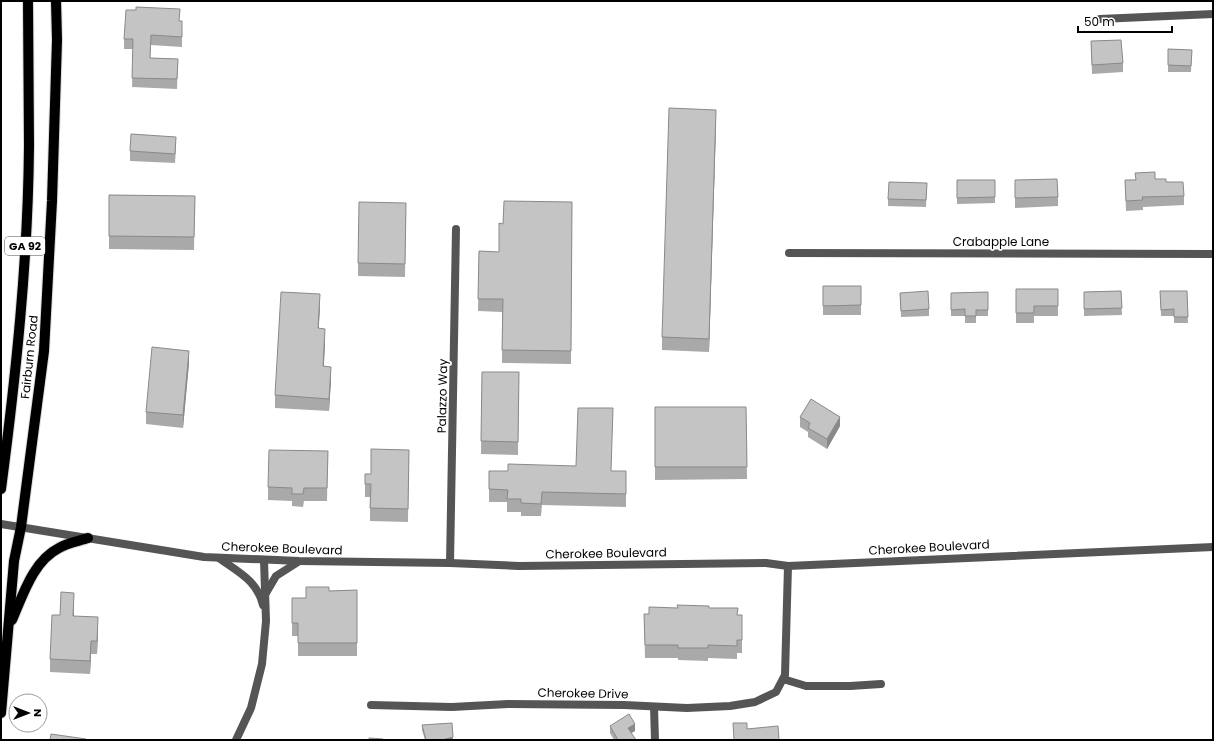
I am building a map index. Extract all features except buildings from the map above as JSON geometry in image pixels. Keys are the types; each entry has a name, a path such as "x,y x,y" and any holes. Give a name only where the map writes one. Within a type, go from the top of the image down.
{"main road":[{"name":"Fairburn Road","path":"1,489 18,347 24,264 29,146 28,1"},
{"name":"Fairburn Road","path":"1,713 14,561 21,527 44,351 52,186 57,40 56,1"},
{"path":"9,627 34,574 45,558 59,548 88,538"}],"street":[{"path":"1100,19 1213,14"},
{"name":"Palazzo Way","path":"450,563 456,229"},
{"name":"Crabapple Lane","path":"790,253 1213,254"},
{"name":"Cherokee Boulevard","path":"1,524 204,558 450,563 519,566 766,563 788,566 1213,547"},
{"path":"218,558 252,581 261,598 266,620"},
{"path":"236,740 251,708 262,664 266,620 264,560"},
{"path":"265,594 276,576 299,561"},
{"path":"788,566 785,675 783,679 806,686 880,684"},
{"name":"Cherokee Drive","path":"371,705 452,707 508,704 687,708 730,706 754,702 776,692 783,679"},
{"path":"654,707 656,740"}]}
